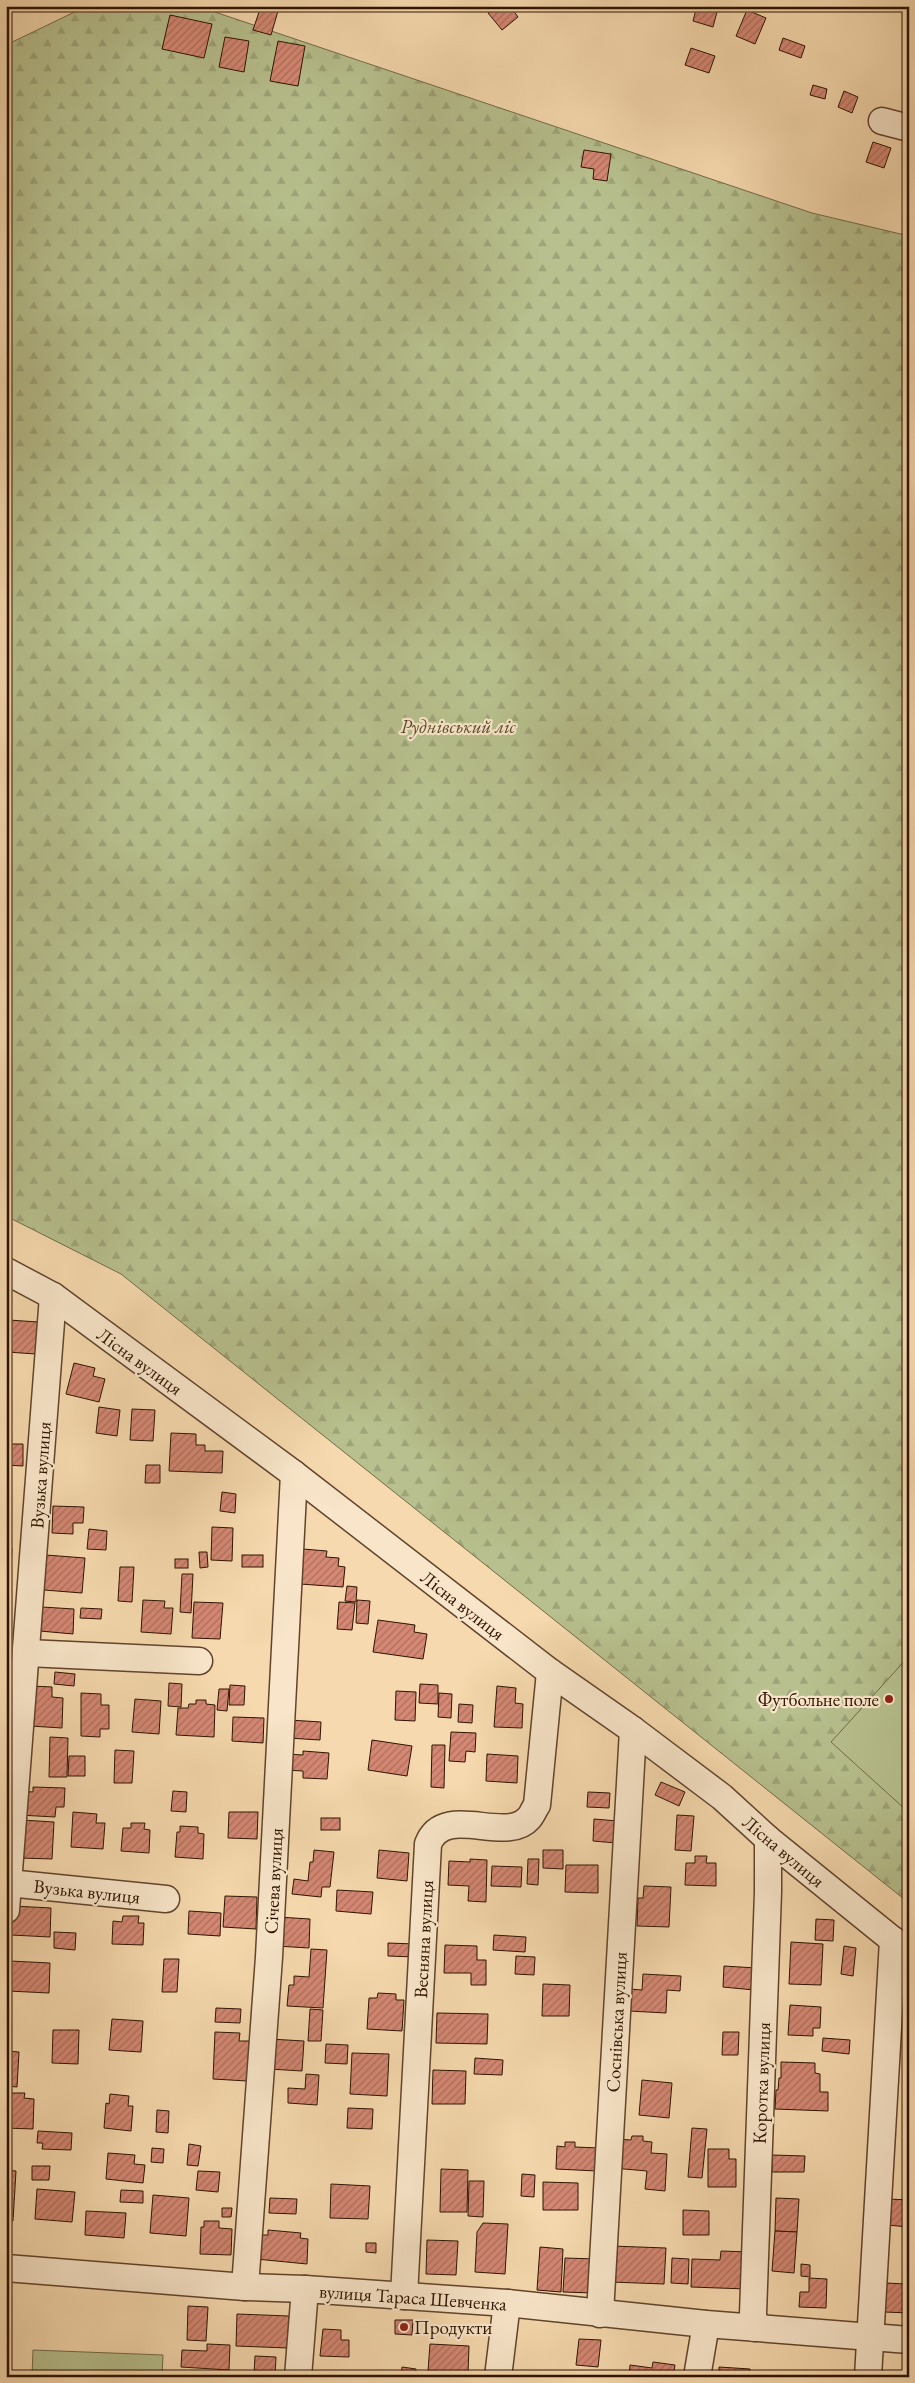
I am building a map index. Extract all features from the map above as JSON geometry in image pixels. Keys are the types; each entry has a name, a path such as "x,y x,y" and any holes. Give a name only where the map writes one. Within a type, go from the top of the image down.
{"street":[{"path":"882,121 909,128"},
{"name":"Лісна вулиця","path":"6,1271 52,1296 294,1474 550,1672 633,1730 722,1797 768,1839 901,1947"},
{"name":"Вузька вулиця","path":"6,1910 27,1653 52,1296"},
{"name":"Січева вулиця","path":"245,2287 269,1957 294,1474"},
{"path":"27,1653 198,1661"},
{"name":"Весняна вулиця","path":"404,2296 428,1844 432,1834 444,1825 514,1827 528,1820 536,1805 550,1672"},
{"name":"Соснівська вулиця","path":"600,2314 633,1730"},
{"name":"Коротка вулиця","path":"755,2328 753,2314 768,1902 768,1839"},
{"name":"Вузька вулиця","path":"8,1883 166,1899"},
{"path":"868,2377 901,1947"},
{"name":"вулиця Тараса Шевченка","path":"6,2268 245,2287 304,2289 507,2303 706,2324 909,2340"},
{"path":"298,2377 304,2289"},
{"path":"498,2377 507,2303"},
{"path":"697,2377 706,2324"}],"green space":[{"name":"Руднівський ліс","path":"87,6 197,6 812,213 909,236 909,1903 121,1274 6,1216 6,45"},
{"name":"Футбольне поле","path":"909,1656 909,1805 905,1809 831,1742"},
{"path":"33,2350 163,2355 162,2377 32,2377"}],"building":[{"path":"261,6 278,11 271,35 253,30"},
{"path":"497,6 510,6 518,17 502,30 488,13"},
{"path":"697,6 718,8 713,27 693,21"},
{"path":"747,10 766,18 755,44 736,36"},
{"path":"170,15 212,24 204,58 162,49"},
{"path":"225,37 249,41 244,72 219,67"},
{"path":"783,38 805,46 801,58 779,50"},
{"path":"278,41 305,46 298,86 270,81"},
{"path":"691,48 715,56 709,73 685,65"},
{"path":"813,85 827,89 825,99 810,95"},
{"path":"844,91 858,97 852,113 838,107"},
{"path":"873,142 891,148 884,168 866,162"},
{"path":"584,150 611,154 607,181 593,179 594,169 581,167"},
{"path":"9,1320 38,1322 36,1354 7,1352"},
{"path":"74,1363 95,1368 93,1376 105,1379 99,1402 66,1394"},
{"path":"99,1407 120,1410 117,1436 96,1433"},
{"path":"132,1409 155,1410 153,1441 130,1440"},
{"path":"171,1433 196,1434 196,1445 205,1445 205,1451 223,1451 222,1473 169,1471"},
{"path":"6,1444 23,1444 23,1466 6,1465"},
{"path":"146,1465 160,1465 160,1483 145,1483"},
{"path":"222,1492 236,1494 235,1513 220,1511"},
{"path":"53,1506 84,1507 83,1523 73,1523 73,1534 52,1533"},
{"path":"212,1527 233,1528 232,1561 211,1560"},
{"path":"89,1529 107,1531 106,1550 87,1549"},
{"path":"6,1548 12,1548 11,1573 6,1573"},
{"path":"303,1549 327,1551 326,1557 339,1558 338,1566 345,1567 343,1587 300,1584"},
{"path":"199,1552 207,1552 208,1567 200,1568"},
{"path":"46,1555 85,1558 82,1593 44,1590"},
{"path":"242,1555 263,1555 263,1567 242,1567"},
{"path":"175,1559 188,1559 188,1568 175,1568"},
{"path":"120,1567 134,1567 132,1602 118,1601"},
{"path":"182,1574 193,1574 191,1613 180,1612"},
{"path":"347,1586 357,1587 356,1602 345,1601"},
{"path":"143,1600 165,1601 164,1608 173,1608 171,1634 141,1632"},
{"path":"357,1600 370,1601 368,1624 356,1623"},
{"path":"194,1602 223,1603 220,1639 192,1638"},
{"path":"339,1602 355,1603 352,1630 337,1629"},
{"path":"42,1607 74,1609 73,1634 40,1631"},
{"path":"81,1608 102,1609 101,1619 80,1618"},
{"path":"378,1620 415,1625 414,1632 427,1634 423,1659 373,1652"},
{"path":"55,1672 75,1674 74,1686 54,1684"},
{"path":"169,1683 182,1684 181,1707 168,1706"},
{"path":"420,1684 438,1685 438,1704 419,1703"},
{"path":"230,1685 245,1686 244,1705 229,1705"},
{"path":"32,1686 52,1687 52,1697 63,1698 62,1728 30,1726"},
{"path":"497,1686 516,1688 515,1703 523,1704 522,1728 494,1727"},
{"path":"219,1689 229,1689 227,1711 217,1710"},
{"path":"396,1691 416,1692 415,1721 395,1720"},
{"path":"81,1693 101,1694 101,1705 109,1705 109,1729 100,1729 100,1737 81,1736"},
{"path":"439,1693 452,1694 451,1718 438,1717"},
{"path":"135,1699 161,1701 159,1734 132,1732"},
{"path":"196,1700 206,1700 206,1704 215,1705 214,1737 176,1735 178,1708 188,1708 189,1704 196,1704"},
{"path":"459,1704 473,1705 472,1723 458,1722"},
{"path":"233,1717 264,1718 263,1743 232,1741"},
{"path":"289,1720 321,1722 320,1740 288,1738"},
{"path":"451,1732 476,1733 475,1752 466,1751 465,1762 449,1761"},
{"path":"50,1737 68,1738 67,1777 49,1777"},
{"path":"372,1740 412,1746 407,1776 368,1770"},
{"path":"432,1745 445,1745 444,1788 431,1787"},
{"path":"115,1750 134,1751 132,1783 114,1783"},
{"path":"303,1751 329,1753 327,1779 303,1778 303,1771 285,1770 286,1754 303,1755"},
{"path":"487,1754 518,1756 517,1783 486,1781"},
{"path":"69,1756 85,1756 85,1776 68,1776"},
{"path":"661,1782 685,1792 679,1806 655,1795"},
{"path":"33,1787 65,1788 64,1807 56,1807 55,1817 19,1815 20,1791 33,1792"},
{"path":"173,1791 187,1792 186,1812 171,1811"},
{"path":"588,1792 610,1793 609,1808 587,1807"},
{"path":"73,1812 97,1814 96,1823 105,1823 103,1849 71,1847"},
{"path":"229,1812 258,1812 257,1839 228,1838"},
{"path":"677,1815 694,1816 691,1851 675,1850"},
{"path":"321,1818 340,1818 340,1830 321,1830"},
{"path":"594,1819 618,1821 616,1843 593,1841"},
{"path":"22,1820 54,1822 52,1859 20,1858"},
{"path":"131,1823 145,1823 144,1829 150,1830 149,1853 121,1851 123,1828 131,1828"},
{"path":"180,1826 198,1827 198,1833 204,1834 203,1859 175,1857 177,1832 180,1832"},
{"path":"314,1850 334,1852 330,1887 322,1887 321,1897 292,1894 294,1879 308,1881 310,1862 313,1862"},
{"path":"379,1850 409,1853 407,1881 377,1878"},
{"path":"543,1850 563,1850 563,1869 543,1868"},
{"path":"695,1856 707,1856 706,1863 716,1863 716,1886 685,1885 686,1863 695,1863"},
{"path":"470,1859 487,1860 486,1902 468,1901 469,1886 448,1885 449,1861 470,1862"},
{"path":"528,1859 539,1859 538,1885 527,1884"},
{"path":"566,1865 598,1865 598,1893 565,1892"},
{"path":"492,1866 522,1867 521,1887 491,1886"},
{"path":"644,1886 671,1887 669,1927 637,1926 638,1898 643,1898"},
{"path":"337,1890 373,1892 371,1914 336,1911"},
{"path":"225,1896 257,1897 256,1929 223,1927"},
{"path":"13,1906 51,1908 50,1937 11,1935"},
{"path":"189,1911 221,1913 220,1936 188,1934"},
{"path":"123,1916 139,1916 138,1923 144,1923 143,1945 112,1944 113,1921 122,1922"},
{"path":"278,1917 310,1919 309,1948 276,1946"},
{"path":"816,1919 834,1920 833,1941 815,1940"},
{"path":"54,1932 76,1933 75,1950 54,1948"},
{"path":"494,1935 526,1937 525,1952 493,1950"},
{"path":"791,1942 823,1944 821,1985 789,1984"},
{"path":"388,1943 415,1944 415,1957 388,1956"},
{"path":"445,1945 477,1946 477,1960 486,1960 486,1985 471,1985 471,1973 444,1973"},
{"path":"844,1946 856,1948 853,1976 841,1974"},
{"path":"311,1949 327,1950 323,2008 287,2006 289,1985 294,1985 294,1976 309,1977"},
{"path":"516,1956 535,1957 534,1975 515,1974"},
{"path":"164,1959 179,1959 177,1992 162,1992"},
{"path":"10,1961 50,1963 49,1993 8,1991"},
{"path":"724,1966 756,1968 754,1990 723,1987"},
{"path":"643,1974 681,1976 680,1991 667,1990 666,2013 629,2011 630,1989 642,1990"},
{"path":"543,1984 570,1985 569,2016 542,2016"},
{"path":"378,1993 396,1994 396,2000 404,2000 402,2031 367,2029 369,1998 377,1998"},
{"path":"790,2005 821,2007 820,2028 813,2028 813,2036 788,2035"},
{"path":"216,2008 241,2009 240,2023 215,2022"},
{"path":"310,2009 323,2010 321,2041 308,2041"},
{"path":"437,2013 488,2014 487,2044 436,2043"},
{"path":"112,2019 143,2021 141,2052 109,2050"},
{"path":"53,2030 79,2030 78,2064 52,2063"},
{"path":"215,2032 240,2033 239,2041 249,2041 247,2081 213,2079"},
{"path":"723,2032 739,2032 738,2055 722,2055"},
{"path":"823,2038 850,2040 849,2054 822,2051"},
{"path":"270,2039 304,2041 302,2071 269,2069"},
{"path":"326,2044 348,2045 347,2064 325,2063"},
{"path":"6,2051 19,2052 17,2087 6,2086"},
{"path":"352,2053 389,2054 387,2096 350,2094"},
{"path":"475,2058 503,2060 502,2075 474,2074"},
{"path":"781,2062 815,2063 815,2073 820,2074 820,2092 828,2092 828,2111 775,2109 776,2090 778,2090 779,2078 781,2078"},
{"path":"433,2070 466,2071 465,2104 432,2104"},
{"path":"306,2074 319,2075 317,2105 288,2103 288,2088 305,2089"},
{"path":"642,2080 672,2083 669,2118 639,2115"},
{"path":"11,2093 25,2093 24,2098 34,2099 33,2129 6,2128 6,2098 11,2098"},
{"path":"110,2094 129,2096 128,2106 133,2106 131,2131 104,2128 106,2103 109,2104"},
{"path":"348,2108 373,2109 372,2129 347,2128"},
{"path":"157,2110 169,2111 168,2133 156,2132"},
{"path":"692,2128 707,2129 702,2178 688,2177"},
{"path":"38,2131 72,2133 71,2150 42,2149 43,2143 37,2143"},
{"path":"632,2136 643,2136 643,2141 652,2142 651,2153 667,2154 665,2191 645,2189 647,2171 613,2168 615,2139 631,2140"},
{"path":"565,2142 575,2142 575,2147 599,2148 597,2171 556,2169 557,2146 565,2147"},
{"path":"189,2144 201,2146 198,2166 187,2165"},
{"path":"152,2148 164,2149 163,2163 151,2162"},
{"path":"708,2149 729,2149 729,2159 736,2159 736,2187 708,2187"},
{"path":"108,2153 135,2155 134,2164 145,2165 143,2183 106,2179"},
{"path":"772,2155 805,2156 804,2172 772,2172"},
{"path":"32,2166 50,2166 49,2180 32,2180"},
{"path":"441,2169 468,2170 467,2212 440,2212"},
{"path":"6,2170 16,2171 13,2221 6,2221"},
{"path":"198,2171 220,2172 218,2192 196,2190"},
{"path":"522,2174 535,2175 534,2197 521,2196"},
{"path":"469,2181 484,2181 483,2217 468,2216"},
{"path":"543,2182 578,2183 578,2210 543,2210"},
{"path":"331,2184 370,2186 368,2219 330,2218"},
{"path":"37,2189 75,2192 72,2222 35,2219"},
{"path":"121,2190 143,2191 143,2203 120,2202"},
{"path":"153,2195 189,2198 186,2236 150,2233"},
{"path":"270,2198 297,2199 296,2214 269,2213"},
{"path":"776,2198 799,2199 797,2232 775,2231"},
{"path":"889,2199 909,2200 909,2227 887,2225"},
{"path":"222,2208 232,2208 231,2217 222,2217"},
{"path":"683,2210 709,2211 709,2235 683,2235"},
{"path":"86,2211 126,2213 124,2238 85,2235"},
{"path":"204,2221 219,2221 219,2228 232,2229 231,2255 200,2254 201,2227 204,2227"},
{"path":"483,2223 508,2224 505,2274 475,2272 477,2232"},
{"path":"268,2230 301,2233 300,2238 308,2239 307,2264 256,2259 258,2235 268,2235"},
{"path":"775,2231 797,2232 794,2273 772,2271"},
{"path":"427,2240 458,2241 456,2275 426,2274"},
{"path":"366,2243 376,2243 376,2253 366,2252"},
{"path":"612,2246 666,2248 664,2284 611,2282"},
{"path":"540,2247 563,2249 561,2292 537,2290"},
{"path":"721,2251 749,2252 747,2289 691,2287 692,2259 720,2260"},
{"path":"565,2258 596,2259 594,2293 563,2292"},
{"path":"672,2258 689,2259 688,2284 671,2283"},
{"path":"801,2264 810,2265 810,2277 801,2276"},
{"path":"905,2274 909,2274 909,2313 885,2312 886,2283 905,2284"},
{"path":"809,2278 827,2279 826,2308 799,2307 800,2292 809,2292"},
{"path":"188,2306 208,2307 206,2341 187,2340"},
{"path":"237,2314 289,2316 288,2348 236,2346"},
{"name":"Продукти","path":"395,2320 413,2320 412,2335 395,2334"},
{"path":"323,2329 341,2330 341,2340 349,2340 349,2357 320,2356"},
{"path":"579,2339 601,2340 598,2367 576,2365"},
{"path":"207,2344 230,2345 229,2370 181,2367 182,2350 207,2351"},
{"path":"430,2344 469,2346 468,2373 428,2371"},
{"path":"255,2356 276,2357 275,2376 254,2375"},
{"path":"653,2362 675,2365 673,2377 629,2377 630,2365 652,2368"},
{"path":"402,2367 416,2369 415,2377 401,2377"},
{"path":"719,2367 750,2369 750,2377 719,2377"},
{"path":"350,2374 385,2375 385,2377 350,2377"}],"place":[{"name":"Футбольне поле","path":"889,1699"},
{"name":"Продукти","path":"404,2327"}]}
